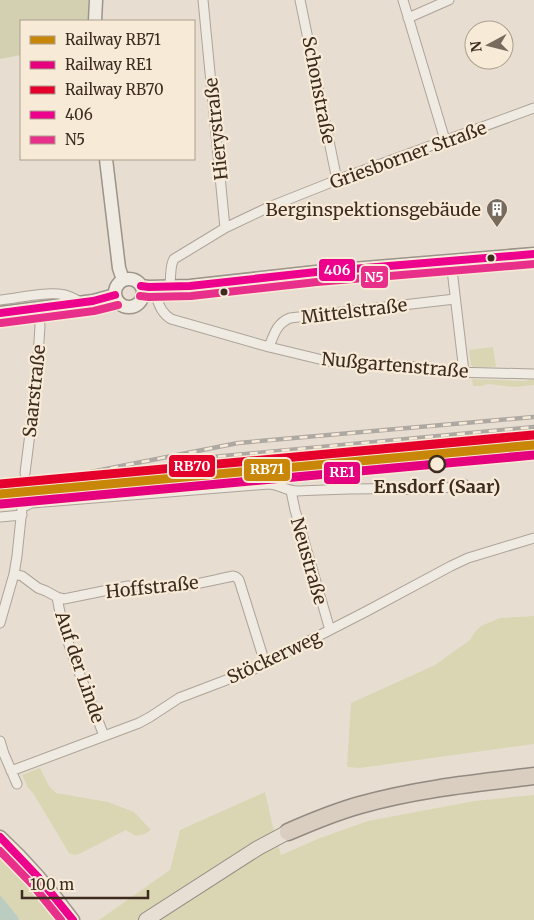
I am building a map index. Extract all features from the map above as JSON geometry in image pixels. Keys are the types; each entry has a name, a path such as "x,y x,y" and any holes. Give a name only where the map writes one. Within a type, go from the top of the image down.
{"highway":[{"path":"288,832 330,814 385,798 534,776"}],"main road":[{"path":"95,20 96,0"},
{"path":"106,160 119,268 123,280"},
{"path":"141,292 169,286 190,286 316,272 534,254"},
{"path":"131,279 138,282 141,292 136,305 127,307 119,304 114,295 116,286 123,280 131,279"},
{"path":"141,292 156,294 190,286"},
{"path":"0,313 93,301 114,295"},
{"path":"154,918 250,853 288,832"},
{"path":"0,837 38,876 73,920"}],"street":[{"name":"Hierystraße","path":"203,0 225,228"},
{"name":"Schonstraße","path":"300,0 338,180"},
{"path":"403,0 445,140"},
{"path":"408,18 448,0"},
{"name":"Griesborner Straße","path":"169,286 172,263 179,256 225,228 269,207 338,180 534,108"},
{"path":"450,262 464,372"},
{"path":"0,300 58,294 68,296 80,302"},
{"name":"Nußgartenstraße","path":"156,294 161,310 171,319 269,347 327,360 344,363 407,366 452,372 534,374"},
{"name":"Mittelstraße","path":"269,347 274,332 279,325 284,320 290,318 455,299"},
{"name":"Saarstraße","path":"25,473 36,386 40,326 38,308"},
{"path":"0,623 14,574 22,512 27,505 258,484 273,484 291,491 354,488 438,488 464,484"},
{"name":"Neustraße","path":"291,491 330,630"},
{"path":"0,517 22,512"},
{"name":"Stöckerweg","path":"11,771 144,720 180,698 265,663 468,558 534,538"},
{"name":"Hoffstraße","path":"14,574 22,576 32,585 64,599 128,586 158,589 176,588 233,576 236,577 239,580 265,663"},
{"name":"Auf der Linde","path":"57,597 63,627 72,656 104,736"},
{"path":"0,741 17,784"}],"shaded area":[{"path":"0,0 88,0 88,20 20,20 20,55 0,59"},
{"path":"493,347 496,367 473,367 471,365 469,350"},
{"path":"472,379 524,381 534,379 534,385 514,387 488,384 473,386"},
{"path":"534,616 534,744 360,768 347,767 351,703 435,665 470,640 481,626 500,618"},
{"path":"40,768 49,786 56,793 108,802 134,812 151,830 136,836 126,830 79,854 69,853 33,793 28,788 22,775"},
{"path":"265,792 281,855 320,838 368,821 474,801 534,795 534,920 99,920 170,870 180,830"},
{"path":"0,855 21,875 59,920 19,920 0,895"},
{"path":"0,895 18,917 19,920 0,920"}],"railway":[{"path":"0,488 238,443 534,417"},
{"path":"202,458 534,427"},
{"path":"82,480 534,439"}],"rail line":[{"name":"RB70","path":"0,484 533,435"},
{"name":"RB71","path":"0,494 534,445"},
{"name":"RE1","path":"1,504 534,455"}],"transit line":[{"name":"406","path":"141,286 190,286 316,272 534,254"},
{"name":"N5","path":"140,296 191,296 317,282 534,264"},
{"name":"406","path":"0,313 93,301 115,295"},
{"name":"N5","path":"1,323 94,311 118,305"},
{"name":"406","path":"0,837 38,877 73,920"},
{"name":"N5","path":"0,851 31,883 61,920"}],"place":[{"name":"Berginspektionsgebäude","path":"497,228"},
{"name":"Ensdorf (Saar)","path":"437,464"}]}
